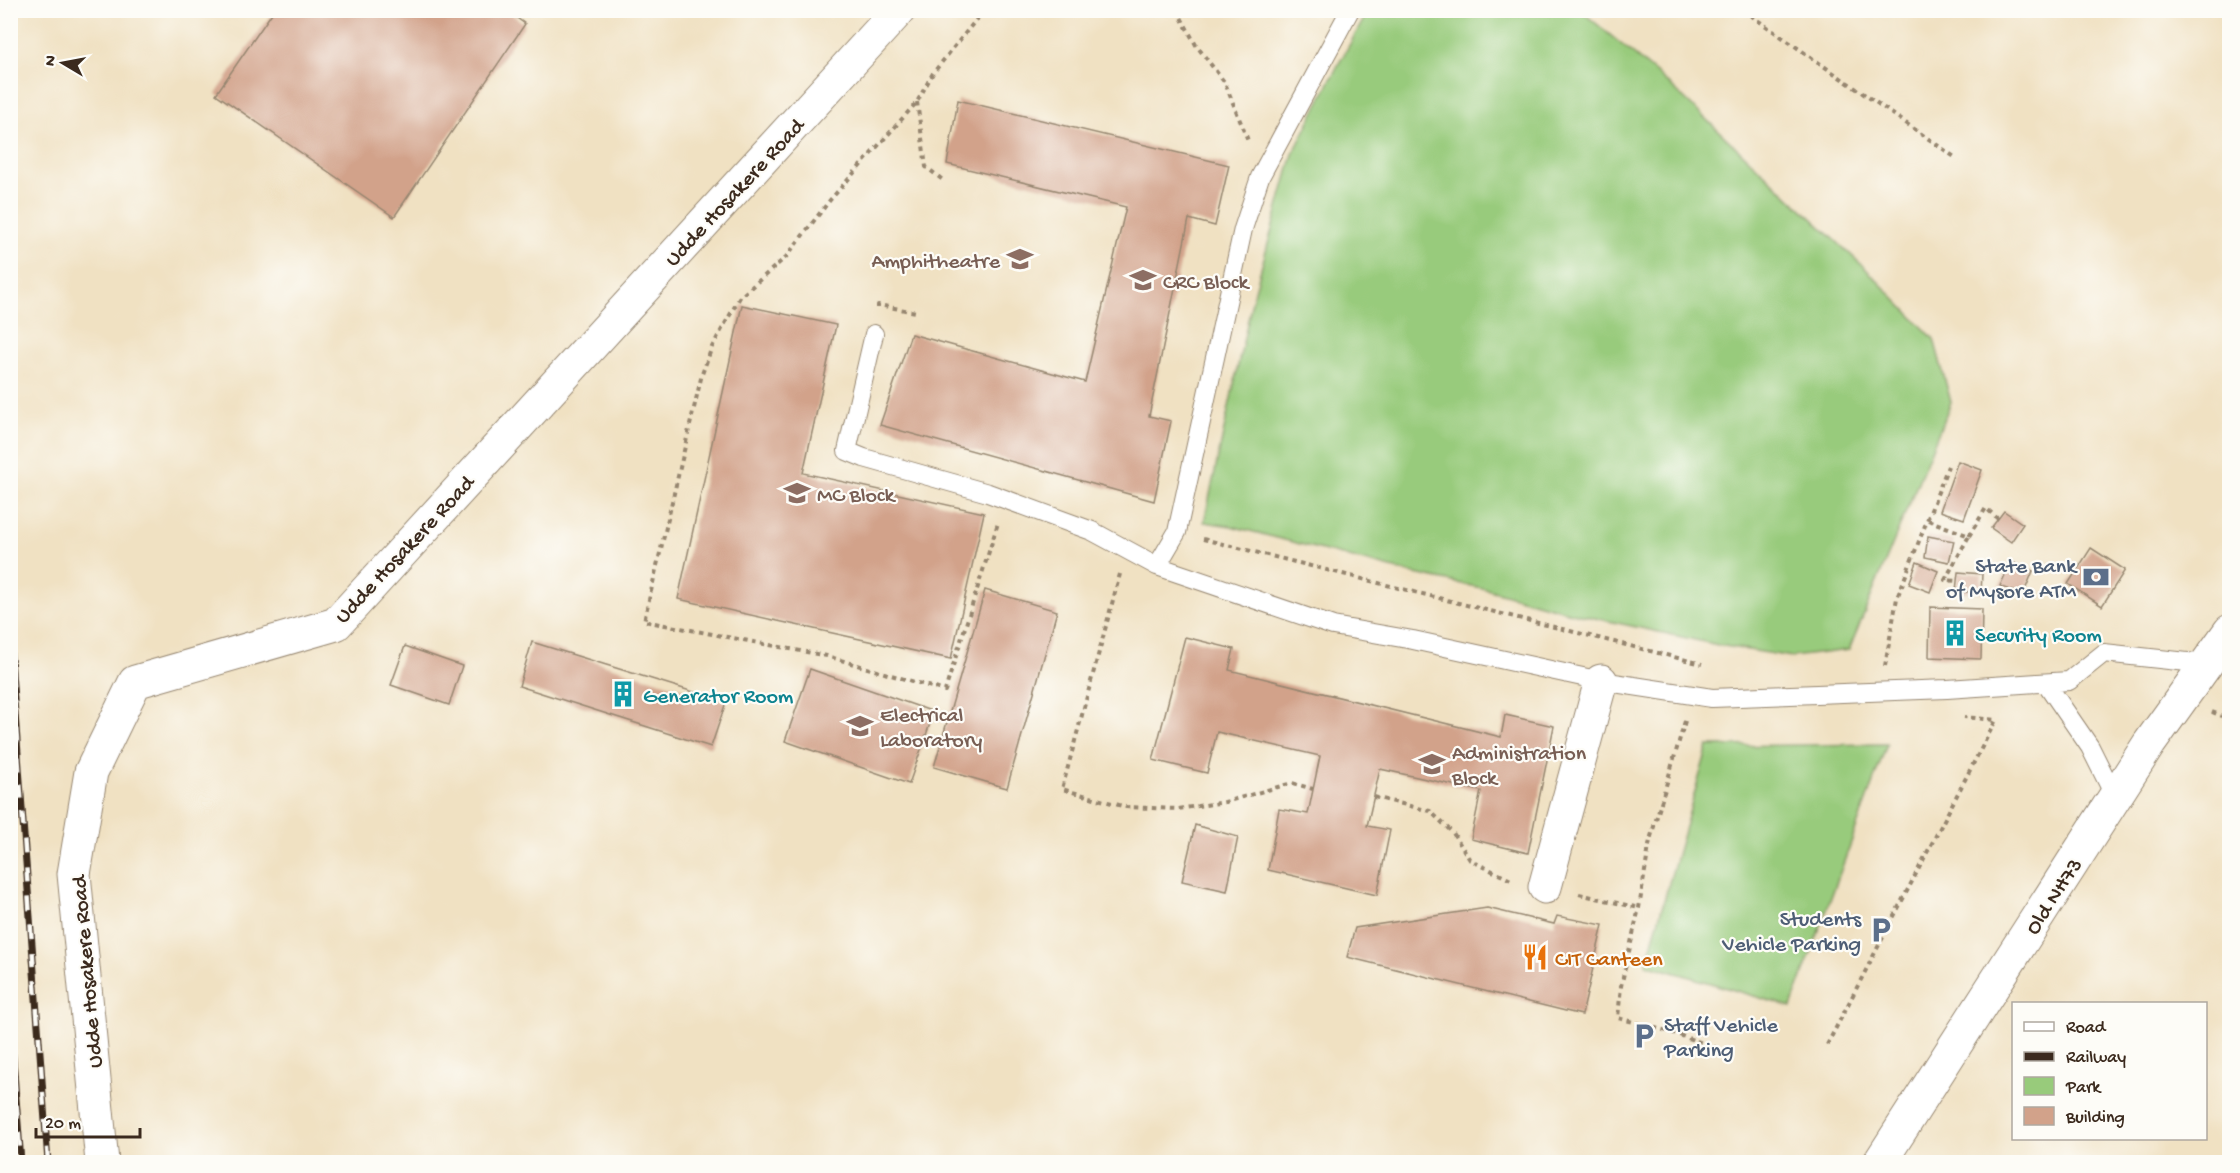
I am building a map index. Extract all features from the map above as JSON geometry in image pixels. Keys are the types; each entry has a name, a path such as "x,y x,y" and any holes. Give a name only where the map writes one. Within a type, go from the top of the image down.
{"street":[{"name":"Udde Hosakere Road","path":"102,1162 74,874 91,772 135,682 336,624 899,10"},
{"name":"Old NH73","path":"1880,1162 2115,796 2229,631"},
{"path":"1545,887 1602,681"}],"lane":[{"path":"1157,566 1177,532 1244,229 1260,177 1350,10"},
{"path":"874,334 847,451 1005,499 1092,531 1157,566 1333,626 1413,640 1602,681 1693,695 1736,697 2069,681 2104,652 2206,664"},
{"path":"2046,683 2090,747 2115,796"}],"path":[{"path":"984,10 933,73 917,102 830,200 786,257 740,297 712,346 702,374 644,621 827,656 945,691 1005,499"},
{"path":"1177,10 1196,45 1226,83 1260,177"},
{"path":"1743,10 1956,158"},
{"path":"917,102 926,167 944,181"},
{"path":"1884,676 1897,598 1948,466"},
{"path":"1956,581 1945,580 1986,508 1998,519"},
{"path":"1928,520 1969,536"},
{"path":"1177,532 1702,664"},
{"path":"1127,550 1062,789 1126,807 1178,809 1225,802 1292,783 1313,789"},
{"path":"1693,695 1650,840 1640,908 1620,986 1618,1018 1671,1032 1722,1050"},
{"path":"1827,1046 1996,720 1954,716"},
{"path":"1684,722 1695,721"},
{"path":"1374,797 1430,811 1453,833 1470,860 1505,879 1640,908"}],"green space":[{"path":"1369,10 1581,11 1661,77 1865,268 1934,339 1951,402 1849,650 1792,657 1718,645 1572,613 1486,589 1410,573 1231,526 1204,522 1252,301 1293,154"},
{"path":"1887,744 1791,1007 1646,964 1708,746"}],"building":[{"path":"274,10 506,10 525,24 394,217 216,94"},
{"name":"CRC Block","path":"958,100 1229,165 1215,226 1189,219 1149,416 1171,421 1154,501 880,425 911,334 1085,382 1126,207 947,164"},
{"name":"MC Block","path":"742,305 836,325 803,473 984,513 951,659 678,599"},
{"path":"1958,461 1982,470 1964,519 1940,511"},
{"path":"2004,511 2023,524 2011,542 1991,528"},
{"path":"1928,536 1954,541 1949,562 1925,557"},
{"name":"State Bank of Mysore ATM","path":"2091,548 2125,570 2102,606 2068,584"},
{"path":"1917,562 1938,571 1930,592 1909,584"},
{"path":"2011,562 2033,571 2023,595 2000,586"},
{"path":"1958,572 1982,574 1981,593 1956,591"},
{"path":"985,590 1057,611 1007,788 934,767"},
{"name":"Security Room","path":"1930,607 1982,609 1981,659 1929,657"},
{"name":"Administration Block","path":"1185,637 1234,649 1229,670 1501,737 1505,715 1554,726 1528,853 1471,839 1481,791 1380,769 1367,826 1390,830 1377,895 1268,870 1279,809 1308,814 1320,756 1217,732 1207,773 1153,760"},
{"name":"Generator Room","path":"532,642 726,702 711,747 519,686"},
{"path":"405,646 462,666 449,705 391,685"},
{"name":"Electrical Laboratory","path":"810,669 934,712 909,784 785,741"},
{"path":"1195,825 1238,837 1227,891 1182,881"},
{"path":"1487,908 1554,924 1557,916 1603,925 1582,1015 1347,957 1355,928"}],"railway":[{"path":"10,645 48,1162"},
{"path":"10,1021 21,1162"}],"place":[{"name":"Amphitheatre","path":"1020,259"},
{"name":"CRC Block","path":"1143,280"},
{"name":"MC Block","path":"797,493"},
{"name":"State Bank of Mysore ATM","path":"2096,577"},
{"name":"Security Room","path":"1955,633"},
{"name":"Generator Room","path":"623,694"},
{"name":"Electrical Laboratory","path":"860,726"},
{"name":"Administration Block","path":"1432,764"},
{"name":"Students Vehicle Parking","path":"1881,930"},
{"name":"CIT Canteen","path":"1535,957"},
{"name":"Staff Vehicle Parking","path":"1644,1036"}]}
